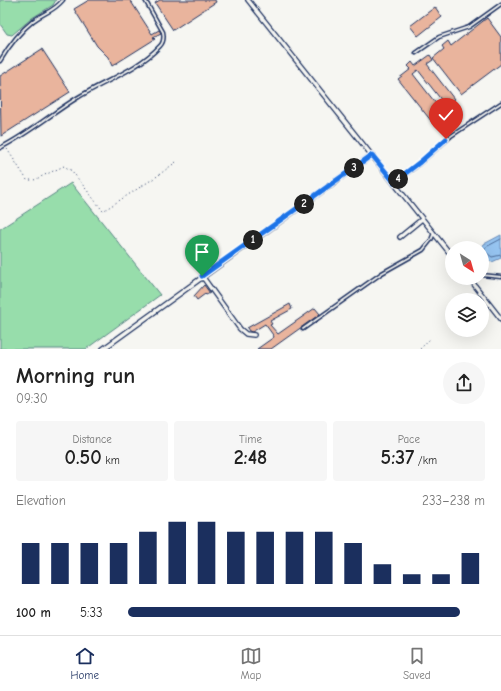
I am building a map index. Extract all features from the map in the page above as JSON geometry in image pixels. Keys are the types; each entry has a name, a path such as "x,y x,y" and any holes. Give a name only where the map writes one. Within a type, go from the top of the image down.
{"street":[{"path":"248,0 445,247"},
{"path":"252,4 256,0"},
{"path":"103,349 202,276 372,155"},
{"path":"400,236 422,219"},
{"path":"202,276 240,329 246,334 254,335"},
{"path":"474,285 501,319"}],"lane":[{"path":"0,62 10,44 23,30 35,20 56,8 63,0"},
{"path":"0,148 29,132 79,96 127,71 161,45 164,37 163,32 145,0"},
{"path":"416,53 439,37 469,27 501,4"},
{"path":"394,182 451,136 501,103"},
{"path":"303,329 382,273 423,250 431,240 434,233"},
{"path":"489,276 501,277"}],"path":[{"path":"5,145 27,180 34,180 64,166 72,171 104,211 146,184 176,162"},
{"path":"420,349 430,339"}],"green space":[{"path":"0,0 56,0 53,5 32,18 12,35 7,34 0,24"},
{"path":"71,183 160,295 86,349 0,349 0,229"}],"water":[{"path":"501,235 501,258 492,262 489,261 489,241"}],"building":[{"path":"89,0 130,0 152,34 159,30 161,33 153,37 155,39 112,66 108,57 97,46 74,9"},
{"path":"160,0 215,0 216,2 173,30 155,3"},
{"path":"435,7 442,17 418,36 410,26"},
{"path":"487,18 501,37 501,64 461,94 433,58 444,49 442,46 448,41 451,46"},
{"path":"42,49 70,92 1,136 0,76"},
{"path":"430,55 433,60 427,64 454,99 446,106 418,70 413,74 441,110 433,116 436,120 432,122 398,79 411,69 408,66 412,62 415,66"},
{"path":"204,285 210,293 205,294 197,300 194,296"},
{"path":"290,304 292,309 270,321 272,324 270,325 278,334 315,308 320,314 271,349 257,349 274,337 265,324 252,332 247,328"}],"route":[{"path":"202,276 372,155 394,182 414,168 446,139"}]}
